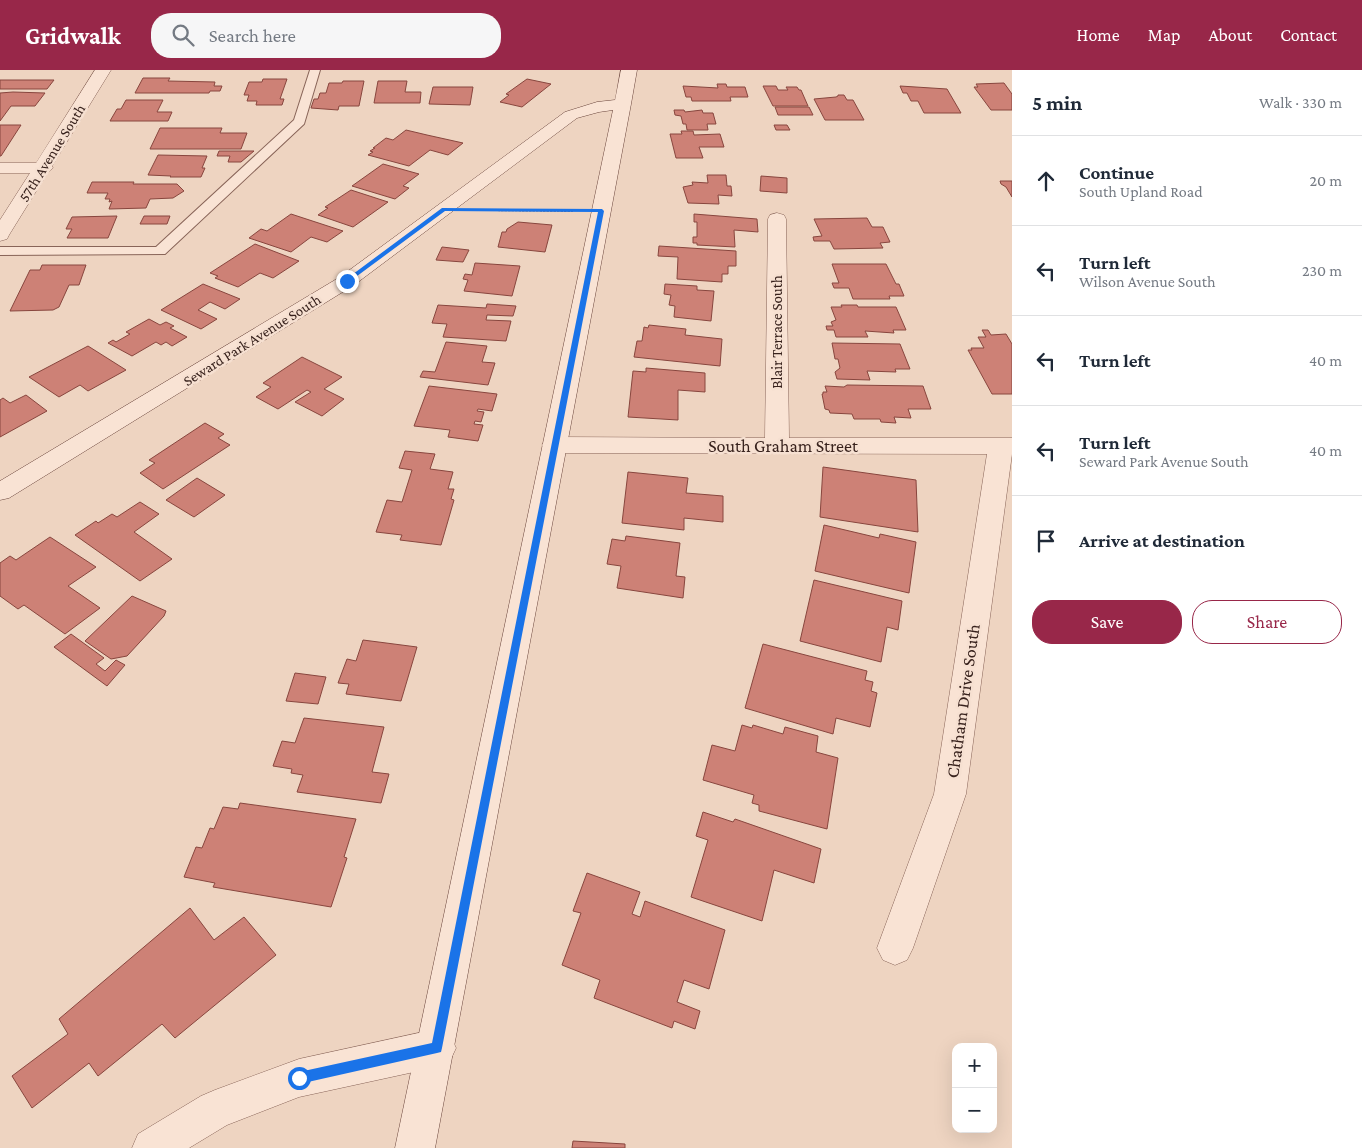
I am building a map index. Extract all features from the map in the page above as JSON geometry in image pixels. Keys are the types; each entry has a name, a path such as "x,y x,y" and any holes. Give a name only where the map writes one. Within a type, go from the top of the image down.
{"street":[{"name":"57th Avenue South","path":"0,236 44,168 103,70"},
{"path":"415,1148 437,1048 629,70"},
{"name":"Seward Park Avenue South","path":"0,492 347,281 571,115 597,107 623,104"},
{"path":"0,168 44,168"},
{"name":"Blair Terrace South","path":"776,219 776,446"},
{"name":"South Graham Street","path":"554,445 1006,446"},
{"name":"Chatham Drive South","path":"895,948 950,794 1006,446"},
{"path":"152,1148 214,1110 299,1078 437,1048"}],"lane":[{"path":"0,251 160,251 300,122 315,70"}],"path":[{"path":"444,209 602,211"}],"building":[{"path":"143,78 170,78 168,81 215,82 214,86 222,86 220,91 210,91 209,93 135,93"},
{"path":"263,79 287,79 280,99 284,99 282,105 256,105 257,101 247,101 249,95 244,95 249,82 262,82"},
{"path":"527,79 551,84 522,107 500,102 509,95 506,94"},
{"path":"0,80 54,80 47,89 0,89"},
{"path":"343,81 364,81 359,106 339,106 338,110 311,108 314,99 318,99 320,93 326,93 329,83 342,83"},
{"path":"378,81 407,81 405,92 421,92 420,103 374,103"},
{"path":"1004,83 1012,94 1012,110 991,110 974,87 978,87 976,84"},
{"path":"717,84 726,84 727,87 745,87 748,97 730,97 731,101 692,101 691,97 686,97 683,86 718,88"},
{"path":"763,86 776,86 778,90 788,90 786,87 797,87 801,90 808,106 773,106"},
{"path":"900,86 947,89 961,113 924,113 918,101 911,101 907,93 903,93"},
{"path":"433,87 473,87 470,105 429,104"},
{"path":"0,93 45,93 35,106 11,106 0,121"},
{"path":"844,95 847,100 853,100 864,120 825,120 814,99 836,97"},
{"path":"126,100 163,100 157,112 172,112 168,121 110,121 117,109 121,109"},
{"path":"775,107 809,107 813,115 778,115"},
{"path":"674,110 684,110 685,112 702,110 703,113 713,113 716,124 707,124 708,130 687,130 681,116 675,115"},
{"path":"0,125 21,125 1,156 0,156"},
{"path":"774,125 787,125 790,130 776,130"},
{"path":"160,128 222,128 220,133 247,133 241,149 150,149"},
{"path":"406,130 463,143 448,155 430,150 409,166 368,155 373,152 370,151 375,148 373,148 386,138 393,140"},
{"path":"681,131 693,131 694,135 720,134 724,147 699,147 703,158 676,158 670,134 682,134"},
{"path":"219,151 254,151 241,162 228,162 230,156 217,156"},
{"path":"158,155 207,156 202,168 205,168 201,177 148,175"},
{"path":"383,164 419,174 403,186 409,188 395,199 352,186"},
{"path":"707,175 726,175 727,186 731,186 732,196 718,195 719,204 688,203 683,187 693,185 692,182 708,183"},
{"path":"761,176 787,178 787,193 760,191"},
{"path":"1000,181 1012,181 1012,197 1006,187"},
{"path":"92,182 177,184 184,191 173,198 150,199 146,208 109,209 112,201 109,202 110,199 105,199 108,193 87,193"},
{"path":"351,190 388,202 353,227 318,215 328,208 325,207"},
{"path":"291,214 343,231 327,242 311,237 291,252 249,238 261,229 267,231"},
{"path":"694,214 757,219 758,232 734,230 735,247 697,245 697,243 693,243 693,237 697,237 697,222 694,222"},
{"path":"117,216 108,238 67,238 72,229 66,229 72,217"},
{"path":"144,216 170,216 167,224 140,224"},
{"path":"867,218 872,227 883,227 890,242 880,243 883,248 834,249 830,241 814,241 813,237 822,236 814,219"},
{"path":"518,222 552,225 545,252 498,247 502,232 506,232 507,229"},
{"path":"255,244 299,261 273,278 260,273 238,287 215,278 218,276 210,273"},
{"path":"659,246 736,251 736,266 728,266 728,274 722,274 722,282 677,279 678,257 658,256"},
{"path":"442,247 469,250 463,262 436,260"},
{"path":"475,263 520,266 512,296 464,291 468,280 463,279 465,274 472,275"},
{"path":"832,264 886,264 896,284 899,284 904,296 889,296 890,299 853,299 849,288 834,288 832,283 839,283"},
{"path":"42,265 86,265 79,285 69,285 59,307 53,310 10,311 30,270 40,270"},
{"path":"203,284 240,299 225,309 210,302 198,310 217,319 201,329 161,310"},
{"path":"665,284 697,286 697,290 714,291 711,321 674,317 675,306 669,305 671,295 664,294"},
{"path":"487,304 516,306 513,316 487,315 486,320 511,321 506,341 443,337 447,324 432,323 438,305 486,308"},
{"path":"841,305 896,307 906,330 893,330 894,333 865,331 868,337 836,337 834,330 827,330 826,326 833,326 831,322 836,320 831,307 842,307"},
{"path":"149,319 160,325 166,322 174,326 170,328 187,337 172,346 166,342 161,345 156,342 132,356 108,343 113,340 116,342 130,334 126,332"},
{"path":"649,325 686,329 685,335 722,339 720,366 634,357 637,341 642,341 644,327 648,328"},
{"path":"982,330 988,330 991,335 1006,334 1012,344 1012,394 992,394 968,350 972,350 971,348 984,348 978,337 986,337"},
{"path":"446,342 487,346 482,362 495,363 488,385 420,377 423,371 435,372"},
{"path":"832,343 900,344 910,369 895,369 896,372 867,371 870,380 837,379 835,372 840,368 838,359 835,359"},
{"path":"88,346 126,370 88,391 80,385 59,397 29,377"},
{"path":"302,357 342,377 324,389 344,399 322,416 295,402 311,392 307,390 278,409 256,397 271,387 263,383"},
{"path":"646,368 705,373 705,392 678,390 678,420 628,417 633,371 646,372"},
{"path":"847,385 923,386 931,409 908,409 911,418 894,417 896,423 881,422 880,419 854,419 852,414 830,413 829,410 825,409 822,394 827,392 825,386 844,387"},
{"path":"429,386 497,394 492,411 478,409 477,411 484,412 481,422 475,421 474,424 483,425 478,441 448,437 450,430 414,426"},
{"path":"26,395 47,411 0,437 0,400 3,398 10,403"},
{"path":"205,423 224,434 218,438 230,445 163,489 140,473 155,463 149,460"},
{"path":"405,451 435,454 430,469 453,472 448,489 454,489 451,499 454,500 441,545 400,540 402,535 376,532 387,500 402,502 412,470 399,468"},
{"path":"823,467 916,480 918,532 820,517"},
{"path":"628,472 688,478 686,493 723,496 723,522 684,518 684,530 622,523"},
{"path":"197,478 225,495 194,517 166,500"},
{"path":"140,502 159,514 134,532 172,559 140,581 75,535 96,521 98,523 112,514 117,517"},
{"path":"824,525 879,538 880,534 916,542 909,593 815,571"},
{"path":"626,536 680,543 676,576 685,577 683,598 617,588 621,566 607,564 612,539 625,541"},
{"path":"50,537 96,567 68,586 100,608 65,634 24,605 18,609 0,596 0,563 10,556 16,560"},
{"path":"814,580 902,601 898,630 887,627 881,662 800,641"},
{"path":"132,596 166,611 164,616 127,656 111,659 85,641"},
{"path":"71,634 104,658 96,664 105,671 116,660 125,665 107,686 54,647"},
{"path":"363,640 417,647 401,701 346,694 349,684 338,683 347,659 356,661"},
{"path":"763,644 867,671 865,680 873,682 871,691 877,693 870,727 836,718 833,734 745,708"},
{"path":"295,673 326,677 318,704 286,701"},
{"path":"304,718 384,727 372,772 389,774 381,803 297,792 303,775 291,773 292,769 273,766 282,741 295,743"},
{"path":"742,725 752,728 753,725 783,734 785,727 818,736 816,752 838,758 827,829 759,811 759,805 752,803 754,795 703,780 712,745 735,751"},
{"path":"240,803 356,819 344,857 347,858 331,907 213,887 215,883 184,877 196,847 202,848 210,828 214,829 223,807 238,809"},
{"path":"703,812 733,822 735,819 821,849 814,883 774,870 762,921 691,897 708,840 696,836"},
{"path":"587,873 640,892 632,914 640,917 645,901 725,930 709,989 684,980 677,1002 700,1011 695,1029 674,1021 672,1028 594,998 600,980 562,965 581,913 573,911"},
{"path":"190,908 214,940 244,917 276,955 175,1038 162,1024 98,1076 89,1063 32,1108 12,1076 68,1034 59,1019"},
{"path":"573,1141 625,1144 625,1148 572,1148"}],"route":[{"path":"299,1078 437,1048 554,445 602,211 444,209 347,281"}]}
